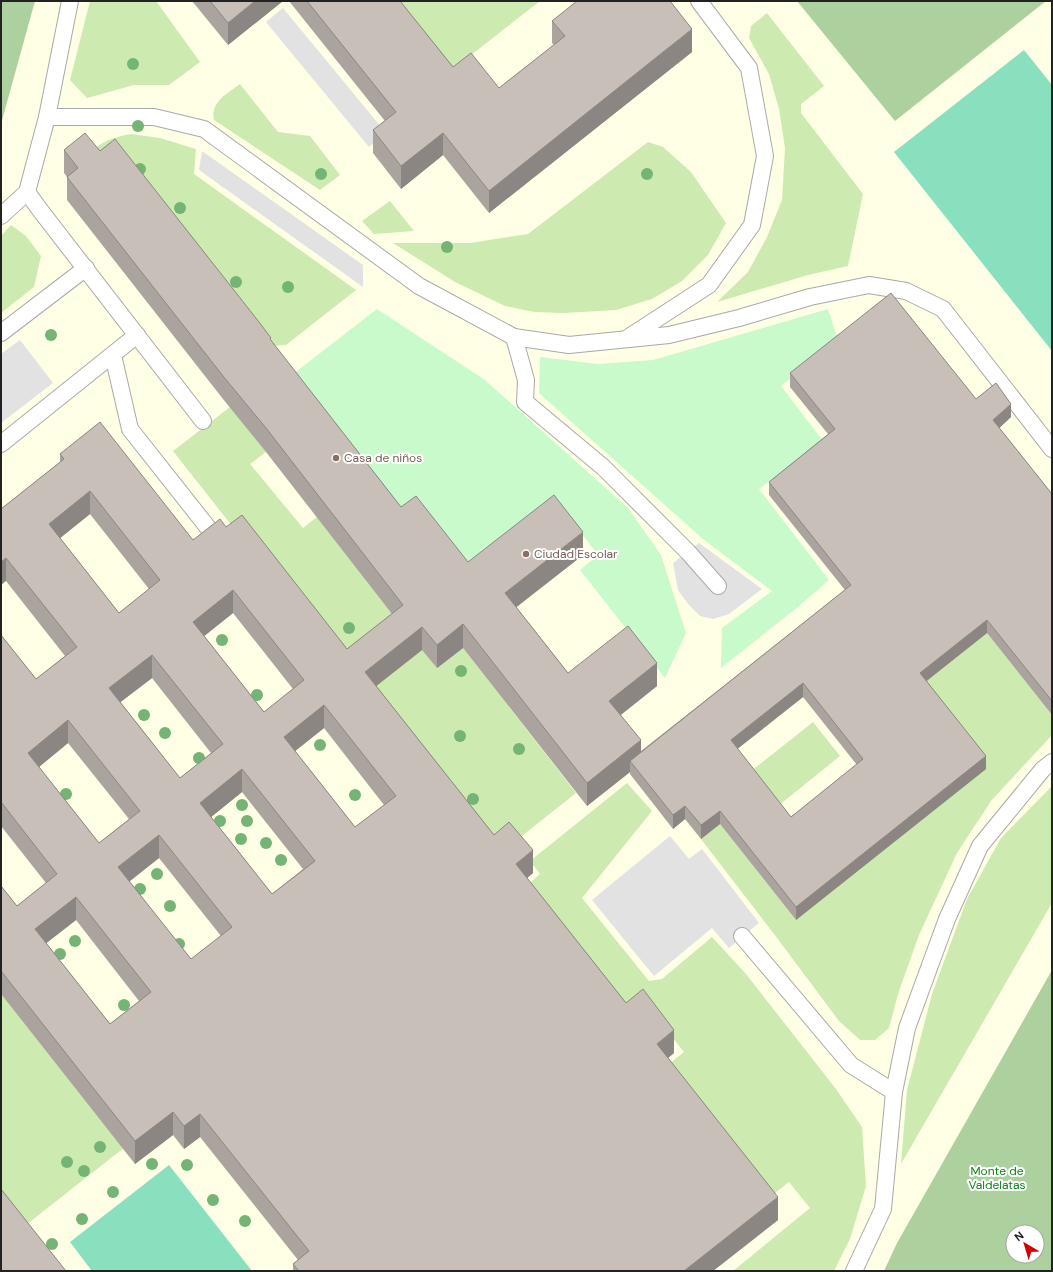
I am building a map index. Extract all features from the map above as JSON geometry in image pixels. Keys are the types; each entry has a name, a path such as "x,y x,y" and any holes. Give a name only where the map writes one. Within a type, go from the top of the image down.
{"lane":[{"path":"1,216 27,192 47,117 70,1"},
{"path":"626,339 709,285 752,225 765,156 749,68 699,1"},
{"path":"47,117 154,117 204,129 419,286 514,337 568,344 669,335 739,318 810,297 869,284 906,291 942,309 1052,449"},
{"path":"27,192 203,421"},
{"path":"1,333 86,268"},
{"path":"1,444 137,335"},
{"path":"514,337 526,380 525,402 603,467 688,552 718,586"},
{"path":"113,355 130,429 209,529"},
{"path":"854,1271 883,1209 894,1092 907,1028 947,918 980,846 1043,769 1052,762"},
{"path":"742,936 851,1065 894,1092"}],"shaded area":[{"name":"Ciudad Escolar","path":"30,1 1052,1 1052,991 896,1271 1,1271 1,104"},
{"path":"283,8 386,133 369,147 266,22"},
{"path":"202,151 363,265 363,287 199,170"},
{"path":"20,340 53,383 1,423 1,354"},
{"path":"699,543 762,589 729,614 713,619 700,616 688,604 678,590 673,563"},
{"path":"670,836 689,859 702,849 759,923 729,948 712,928 654,976 592,900"}],"green space":[{"path":"1,1 35,1 1,124"},
{"path":"90,1 156,1 200,62 169,85 134,85 87,98 70,80"},
{"path":"397,1 540,1 452,70"},
{"path":"797,1 1046,1 895,121"},
{"path":"767,13 824,86 801,104 801,113 863,194 848,266 808,275 717,302 748,272 767,237 782,200 785,148 779,109 769,74 749,38 751,26"},
{"path":"1024,50 1052,85 1052,351 894,152"},
{"path":"240,84 278,132 310,136 340,175 320,190 214,120 213,114 217,103"},
{"path":"131,134 160,138 196,149 194,174 356,290 286,345 272,346 85,156 106,141"},
{"path":"648,142 663,147 691,172 726,223 708,255 682,281 652,299 616,310 564,313 534,312 505,306 455,282 393,243 470,243 528,234"},
{"path":"390,201 414,231 374,234 362,221"},
{"path":"11,225 26,236 41,256 34,287 1,313 1,236"},
{"path":"377,309 485,380 628,508 661,555 686,633 665,678 580,570 598,555 558,503 470,570 401,516 293,374"},
{"path":"828,309 838,340 781,386 823,441 759,489 829,580 798,607 721,668 722,628 772,591 703,539 539,393 540,357 598,364 653,360"},
{"path":"230,407 266,452 250,464 303,528 317,517 403,628 347,672 173,451"},
{"path":"987,633 1052,715 1052,735 991,801 957,853 919,935 898,994 889,1028 875,1040 860,1040 839,1021 701,839 720,824 796,920 921,686"},
{"path":"463,648 576,793 440,901 365,695 422,650 437,667"},
{"path":"813,722 840,756 778,806 750,772"},
{"path":"627,783 652,811 582,898 649,981 662,979 712,937 746,974 836,1089 862,1127 866,1186 850,1239 834,1271 733,1271 810,1208 789,1182 770,1197 665,1067 684,1052 643,1001 626,1015 524,888 540,874 530,861"},
{"path":"1052,786 1052,903 901,1164 907,1090 932,994 967,899 1001,838"},
{"name":"Monte de Valdelatas","path":"1052,970 1052,1271 884,1271 897,1243"},
{"path":"1,994 102,1122 172,1110 17,1232 1,1212"},
{"path":"169,1165 252,1271 92,1271 70,1242"}],"building":[{"path":"210,1 255,1 228,23"},
{"path":"307,1 400,1 453,67 471,53 499,88 565,36 552,21 577,1 670,1 692,29 489,191 443,133 401,166 373,130 396,112"},
{"path":"85,133 100,151 115,139 259,322 271,338 270,339 401,507 416,496 468,562 554,495 583,532 505,593 568,673 628,626 657,663 609,701 641,740 587,783 463,624 437,645 422,627 365,672 494,835 509,822 533,850 516,864 626,1003 643,989 674,1030 657,1044 778,1197 684,1271 299,1271 293,1264 309,1251 200,1114 184,1126 173,1112 135,1141 1,971 1,886 17,906 57,874 1,802 1,635 36,679 77,647 6,558 1,562 1,509 64,459 60,454 100,422 193,540 220,519 226,527 242,515 347,649 403,605 266,428 223,376 67,177 78,168 64,150","holes":["90,491 160,580 119,613 49,524","233,590 304,680 264,712 193,622","152,655 223,744 180,778 109,688","324,705 396,796 355,827 284,737","68,720 140,811 99,843 28,753","242,769 315,861 272,894 200,803","159,835 232,927 191,959 118,867","76,897 151,992 110,1024 35,929"]},
{"path":"891,293 976,399 996,383 1011,404 993,420 1052,494 1052,701 987,620 920,673 986,756 796,907 720,811 701,825 685,806 673,815 630,761 851,585 769,482 835,429 790,373","holes":["803,683 863,759 791,817 731,740"]},
{"path":"1,1189 66,1271 1,1271"}],"place":[{"name":"Casa de niños","path":"336,458"},
{"name":"Ciudad Escolar","path":"526,554"}]}
